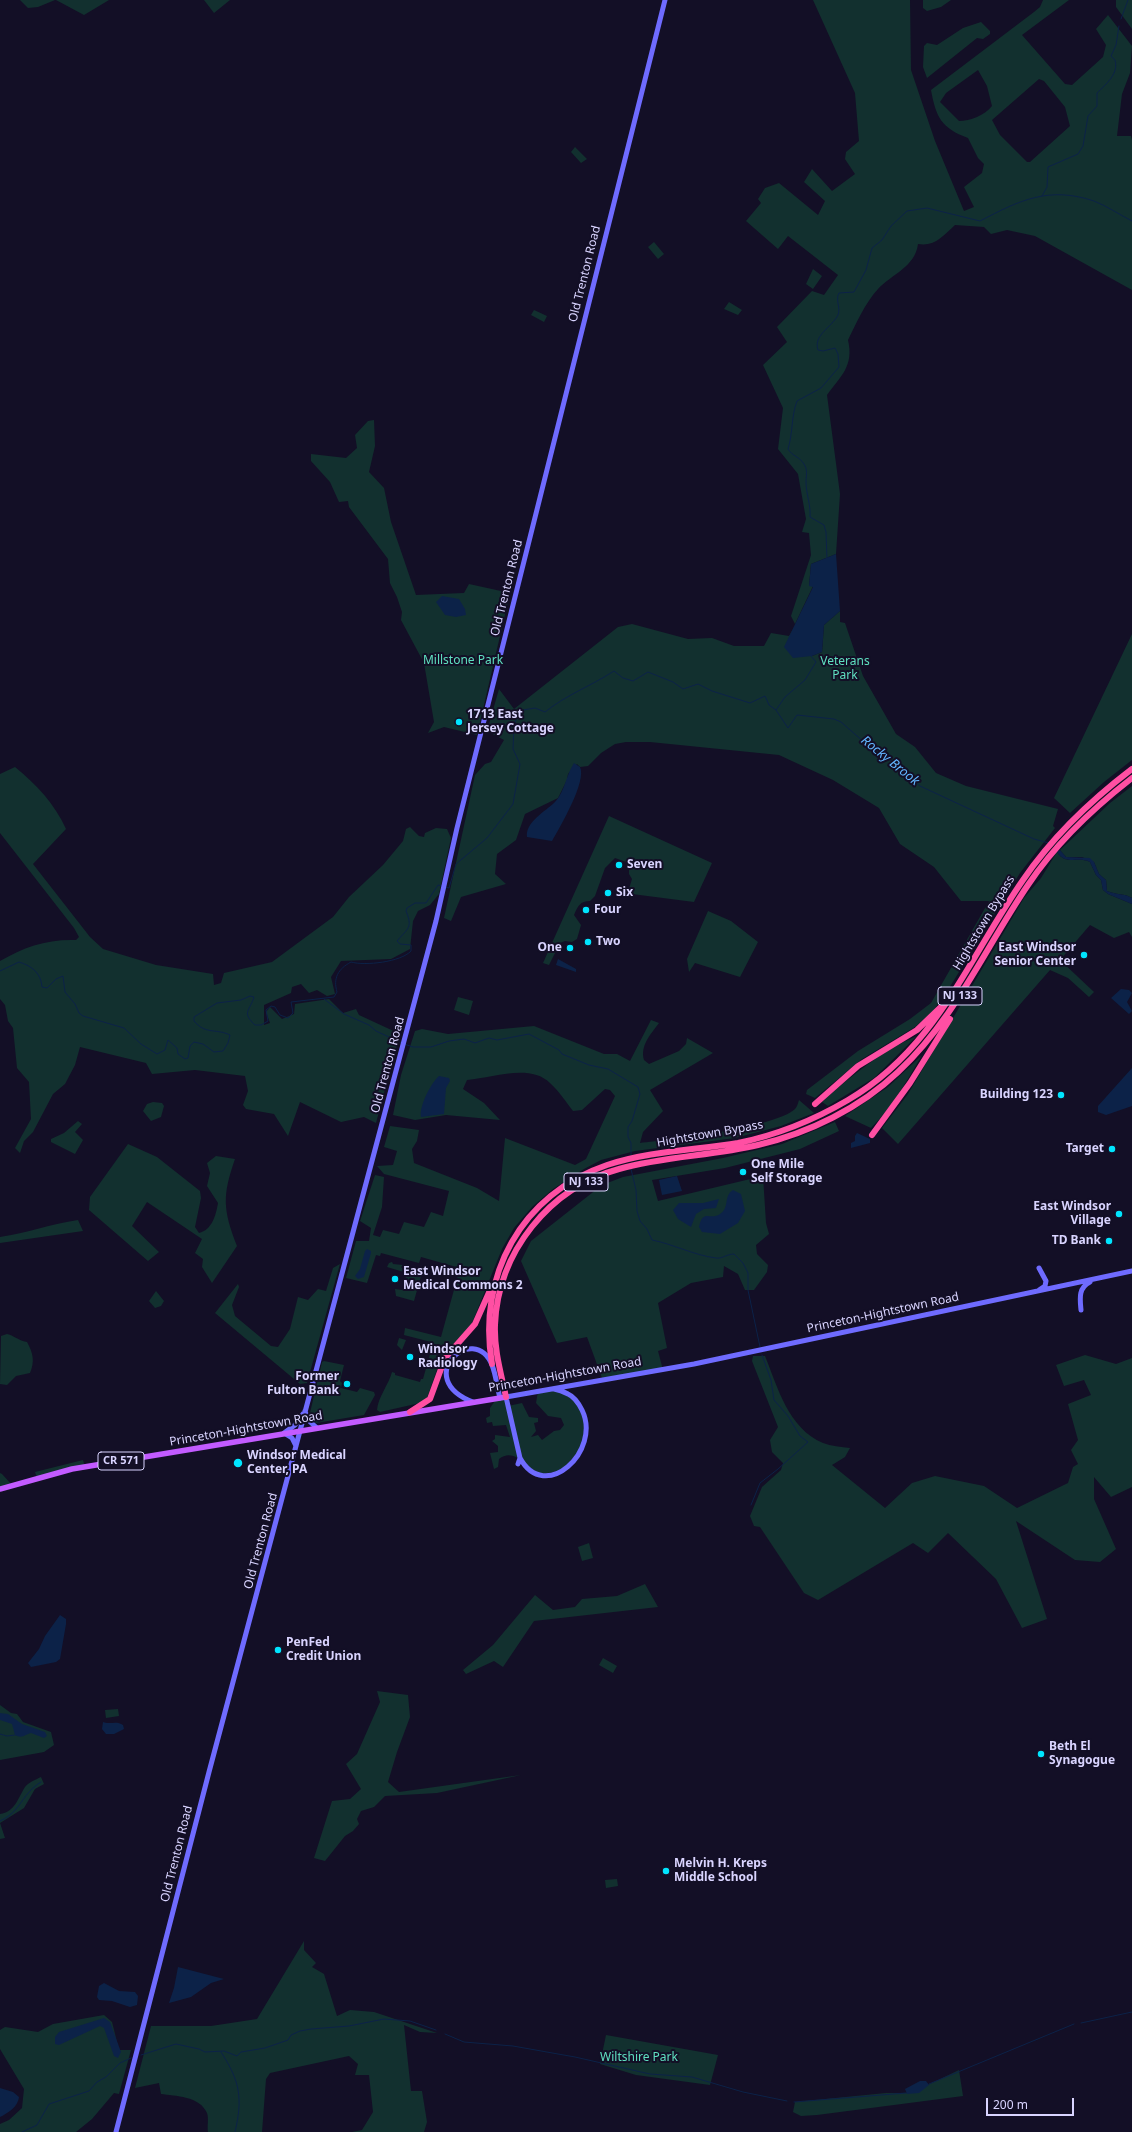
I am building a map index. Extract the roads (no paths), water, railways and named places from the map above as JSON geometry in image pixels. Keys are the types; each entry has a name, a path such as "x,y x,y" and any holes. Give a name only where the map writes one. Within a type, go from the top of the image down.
{"highway":[{"name":"Hightstown Bypass","path":"492,1364 489,1343 489,1319 495,1277 506,1253 529,1218 558,1191 584,1175 606,1165 630,1159 757,1139 783,1131 819,1116 872,1085 906,1055 938,1017 1014,892 1042,853 1066,826 1132,768"},
{"name":"Hightstown Bypass","path":"503,1397 496,1349 495,1322 499,1297 505,1275 518,1246 535,1222 551,1206 580,1185 617,1169 758,1145 790,1136 828,1120 887,1082 922,1048 949,1013 1024,890 1049,856 1073,829 1095,808 1132,778"},
{"path":"872,1135 919,1070 979,966"},
{"path":"815,1104 858,1066 906,1038 927,1021 944,1004 960,983"},
{"path":"410,1412 427,1402 432,1395 445,1358 475,1324 495,1277"}],"main road":[{"name":"Old Trenton Road","path":"116,2132 209,1772 406,1038 665,0"},
{"path":"1036,1292 1046,1283 1044,1275 1039,1268"},
{"name":"Princeton-Hightstown Road","path":"0,1489 72,1469 694,1364 1132,1271"},
{"path":"1081,1310 1081,1290 1085,1285 1094,1280"},
{"path":"473,1402 458,1395 451,1388 446,1376 450,1361 457,1353 470,1348 480,1351 492,1364"},
{"name":"Hightstown Bypass","path":"492,1364 503,1397"},
{"path":"503,1397 519,1461 530,1471 547,1476 567,1468 582,1450 586,1429 582,1409 572,1396 553,1389"},
{"path":"305,1410 308,1420 317,1428"},
{"path":"296,1447 292,1438 284,1433 295,1425 305,1410"}],"water":[{"path":"836,554 840,611 824,625 822,652 812,656 793,658 784,647 813,587 809,586 811,564"},
{"path":"442,596 459,599 465,609 466,615 456,617 445,615 436,602"},
{"path":"574,763 580,767 580,782 572,804 552,841 527,837 529,826 558,798"},
{"path":"1060,850 1066,857 1090,858 1094,862 1099,874 1106,880 1107,891 1129,896 1132,898 1132,904 1108,894 1103,890 1101,880 1096,875 1090,862 1086,860 1064,859 1057,852"},
{"path":"558,959 576,969 576,972 556,965"},
{"path":"1121,989 1129,990 1132,993 1127,1002 1132,1011 1129,1014 1111,998"},
{"path":"1132,1068 1132,1106 1106,1115 1098,1112 1098,1106"},
{"path":"439,1076 449,1078 450,1081 446,1088 444,1114 421,1117 422,1107 426,1095"},
{"path":"857,1133 870,1139 870,1143 851,1148 851,1143 855,1141 855,1136"},
{"path":"677,1176 682,1191 662,1195 659,1180"},
{"path":"733,1190 741,1194 745,1211 738,1223 720,1234 702,1232 699,1227 703,1218 705,1216 716,1216 720,1214 725,1209 728,1195"},
{"path":"719,1199 716,1208 704,1209 696,1214 691,1227 678,1219 673,1210 679,1203 703,1203"},
{"path":"367,1249 371,1251 371,1253 364,1277 358,1279 355,1276 360,1269 365,1251"},
{"path":"60,1615 66,1619 66,1624 60,1659 56,1662 31,1667 28,1663 39,1649 45,1636"},
{"path":"0,1713 8,1714 22,1724 45,1732 47,1736 44,1738 31,1733 21,1737 17,1736 15,1735 12,1724 0,1720"},
{"path":"103,1722 123,1725 124,1729 114,1734 106,1734 102,1729"},
{"path":"178,1967 224,1979 211,1983 191,1997 169,2003 174,1988"},
{"path":"104,1983 119,1991 135,1992 138,1996 137,2005 130,2007 112,2001 99,2000 97,1997 99,1986"},
{"path":"104,2018 110,2022 121,2052 118,2058 114,2056 104,2028 100,2026 59,2045 55,2044 55,2037 59,2032"},
{"path":"920,2081 926,2081 929,2085 919,2093 907,2094 905,2089"},
{"path":"0,2088 13,2092 19,2097 15,2107 0,2117"}],"waterway":[{"path":"1121,19 1128,0"},
{"path":"1042,196 1047,187 1048,167 1078,154 1083,146 1088,116 1097,106 1097,93 1108,82 1115,70 1115,60 1111,56 1116,45 1119,26"},
{"path":"827,559 826,532 824,525 810,517 806,486 806,468 802,462 788,449 794,413 797,401 821,388 839,367 838,354 835,348 823,351 818,350 818,340 838,315 839,293 854,292 866,270 872,248 882,240 891,226 907,211 927,208 980,221 1022,201 1049,195 1063,195 1094,201 1132,221"},
{"path":"445,887 449,888 456,864 487,838 513,804 520,764 513,749 514,726 518,714 523,710 535,708 545,712 561,701 614,671 623,678 633,681 648,672 673,682 683,689 698,684 712,691 750,703 765,696 769,705 776,710 785,697 805,680 816,662 811,656"},
{"name":"Rocky Brook","path":"776,710 788,728 797,715 834,719 841,722 865,743 882,753 920,786 1034,839 1049,843"},
{"path":"0,971 19,962 32,968 38,974 42,987 47,988 56,979 63,976 65,992 75,1004 79,1013 83,1016 124,1028 141,1044 157,1054 165,1050 168,1040 177,1048 178,1054 185,1059 188,1058 190,1046 194,1042 203,1044 214,1052 223,1051 228,1043 230,1035 207,1030 194,1021 194,1017 217,1003 241,1000 250,996 254,997 247,1014 255,1025 261,1025 268,1021 266,1010 271,1006 275,1007 280,1015 288,1018 293,1013 291,1002 334,997 337,992 336,978 340,971 351,962 365,964 382,962 406,955 411,951 411,945 400,944 397,941 407,930 409,925 406,911 407,908 415,903 426,903 438,885 442,886"},
{"path":"324,999 344,1014 369,1025 376,1031 402,1043"},
{"path":"404,1044 413,1047 431,1047 449,1041 464,1039 475,1043 489,1038 497,1040 529,1034 559,1050 562,1054 589,1065 608,1069 638,1087 640,1094 632,1121 628,1127 628,1137 631,1143 631,1155"},
{"path":"631,1169 636,1190 637,1211 640,1221 647,1229 652,1240 708,1257 720,1258 734,1254 743,1263 748,1273 748,1290 760,1347"},
{"path":"751,1505 760,1483 808,1442 800,1436 788,1416 774,1400 771,1380 762,1355"},
{"path":"0,1734 7,1736 15,1735"},
{"path":"0,1821 13,1812 29,1792 41,1782"},
{"path":"1081,2023 1132,2012"},
{"path":"141,2055 176,2044 199,2049 205,2052 224,2051 237,2056 241,2052 265,2048 288,2040 291,2035 300,2031 349,2026 384,2019 410,2021 436,2030"},
{"path":"929,2084 1074,2024"},
{"path":"445,2034 464,2042 513,2046 575,2057 650,2074 692,2077 743,2092 787,2101"},
{"path":"221,2052 232,2072 238,2090 239,2109 235,2132"},
{"path":"22,2132 37,2125 49,2104 89,2091 97,2082 106,2077 120,2063 131,2058"},
{"path":"794,2102 906,2093"}],"place":[{"name":"1713 East Jersey Cottage","path":"459,722"},
{"name":"Seven","path":"619,865"},
{"name":"Six","path":"608,893"},
{"name":"Four","path":"586,910"},
{"name":"Two","path":"588,942"},
{"name":"One","path":"570,948"},
{"name":"East Windsor Senior Center","path":"1084,955"},
{"name":"Building 123","path":"1061,1095"},
{"name":"Target","path":"1112,1149"},
{"name":"One Mile Self Storage","path":"743,1172"},
{"name":"East Windsor Village","path":"1119,1214"},
{"name":"TD Bank","path":"1109,1241"},
{"name":"East Windsor Medical Commons 2","path":"395,1279"},
{"name":"Windsor Radiology","path":"410,1357"},
{"name":"Former Fulton Bank","path":"347,1384"},
{"name":"Windsor Medical Center, PA","path":"238,1463"},
{"name":"PenFed Credit Union","path":"278,1650"},
{"name":"Beth El Synagogue","path":"1041,1754"},
{"name":"Melvin H. Kreps Middle School","path":"666,1871"}],"park label":[{"name":"Millstone Park","path":"463,661"},
{"name":"Veterans Park","path":"845,669"},
{"name":"Wiltshire Park","path":"639,2058"}]}
